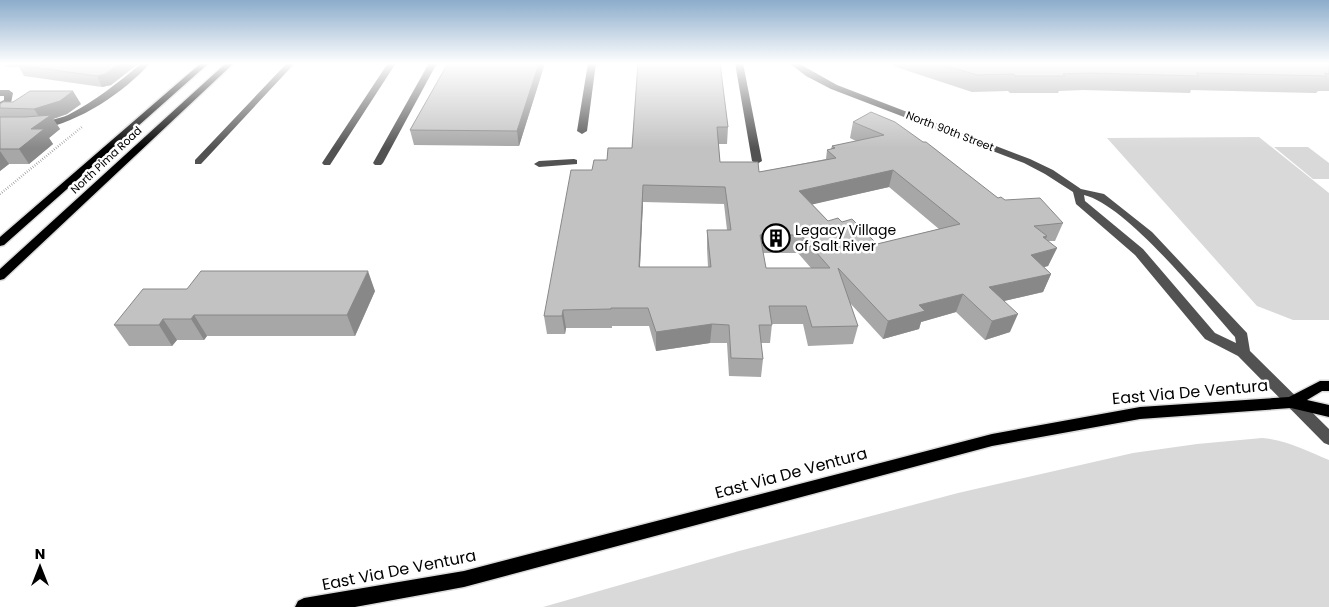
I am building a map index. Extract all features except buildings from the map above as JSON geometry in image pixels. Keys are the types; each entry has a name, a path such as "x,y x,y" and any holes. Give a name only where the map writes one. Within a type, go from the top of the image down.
{"main road":[{"name":"North Pima Road","path":"0,242 173,91"},
{"name":"North Pima Road","path":"0,276 198,91"},
{"name":"East Via De Ventura","path":"1292,402 1320,386 1329,386"},
{"name":"East Via De Ventura","path":"304,607 464,579 1001,438 1140,413 1292,402 1329,412"}],"street":[{"path":"27,126 44,126 60,122 76,115 107,91"},
{"path":"198,162 264,91"},
{"path":"328,163 373,91"},
{"path":"378,163 417,91"},
{"path":"582,131 588,91"},
{"path":"744,91 757,161"},
{"name":"North 90th Street","path":"844,91 887,111 1027,161 1050,172 1078,191 1100,196 1148,234 1242,336 1243,353"},
{"path":"0,106 8,101 4,93"},
{"path":"539,164 574,162"},
{"name":"North 90th Street","path":"1078,191 1080,202 1138,252 1210,336 1243,353 1329,440"}],"shaded area":[{"path":"1259,137 1329,193 1329,320 1293,320 1257,306 1107,138"},
{"path":"1274,147 1308,147 1329,163 1329,179 1313,179"},
{"path":"1262,438 1288,443 1329,460 1329,607 543,607 739,551 958,493 1133,453 1197,444"}],"place":[{"name":"Legacy Village of Salt River","path":"776,238"}]}
